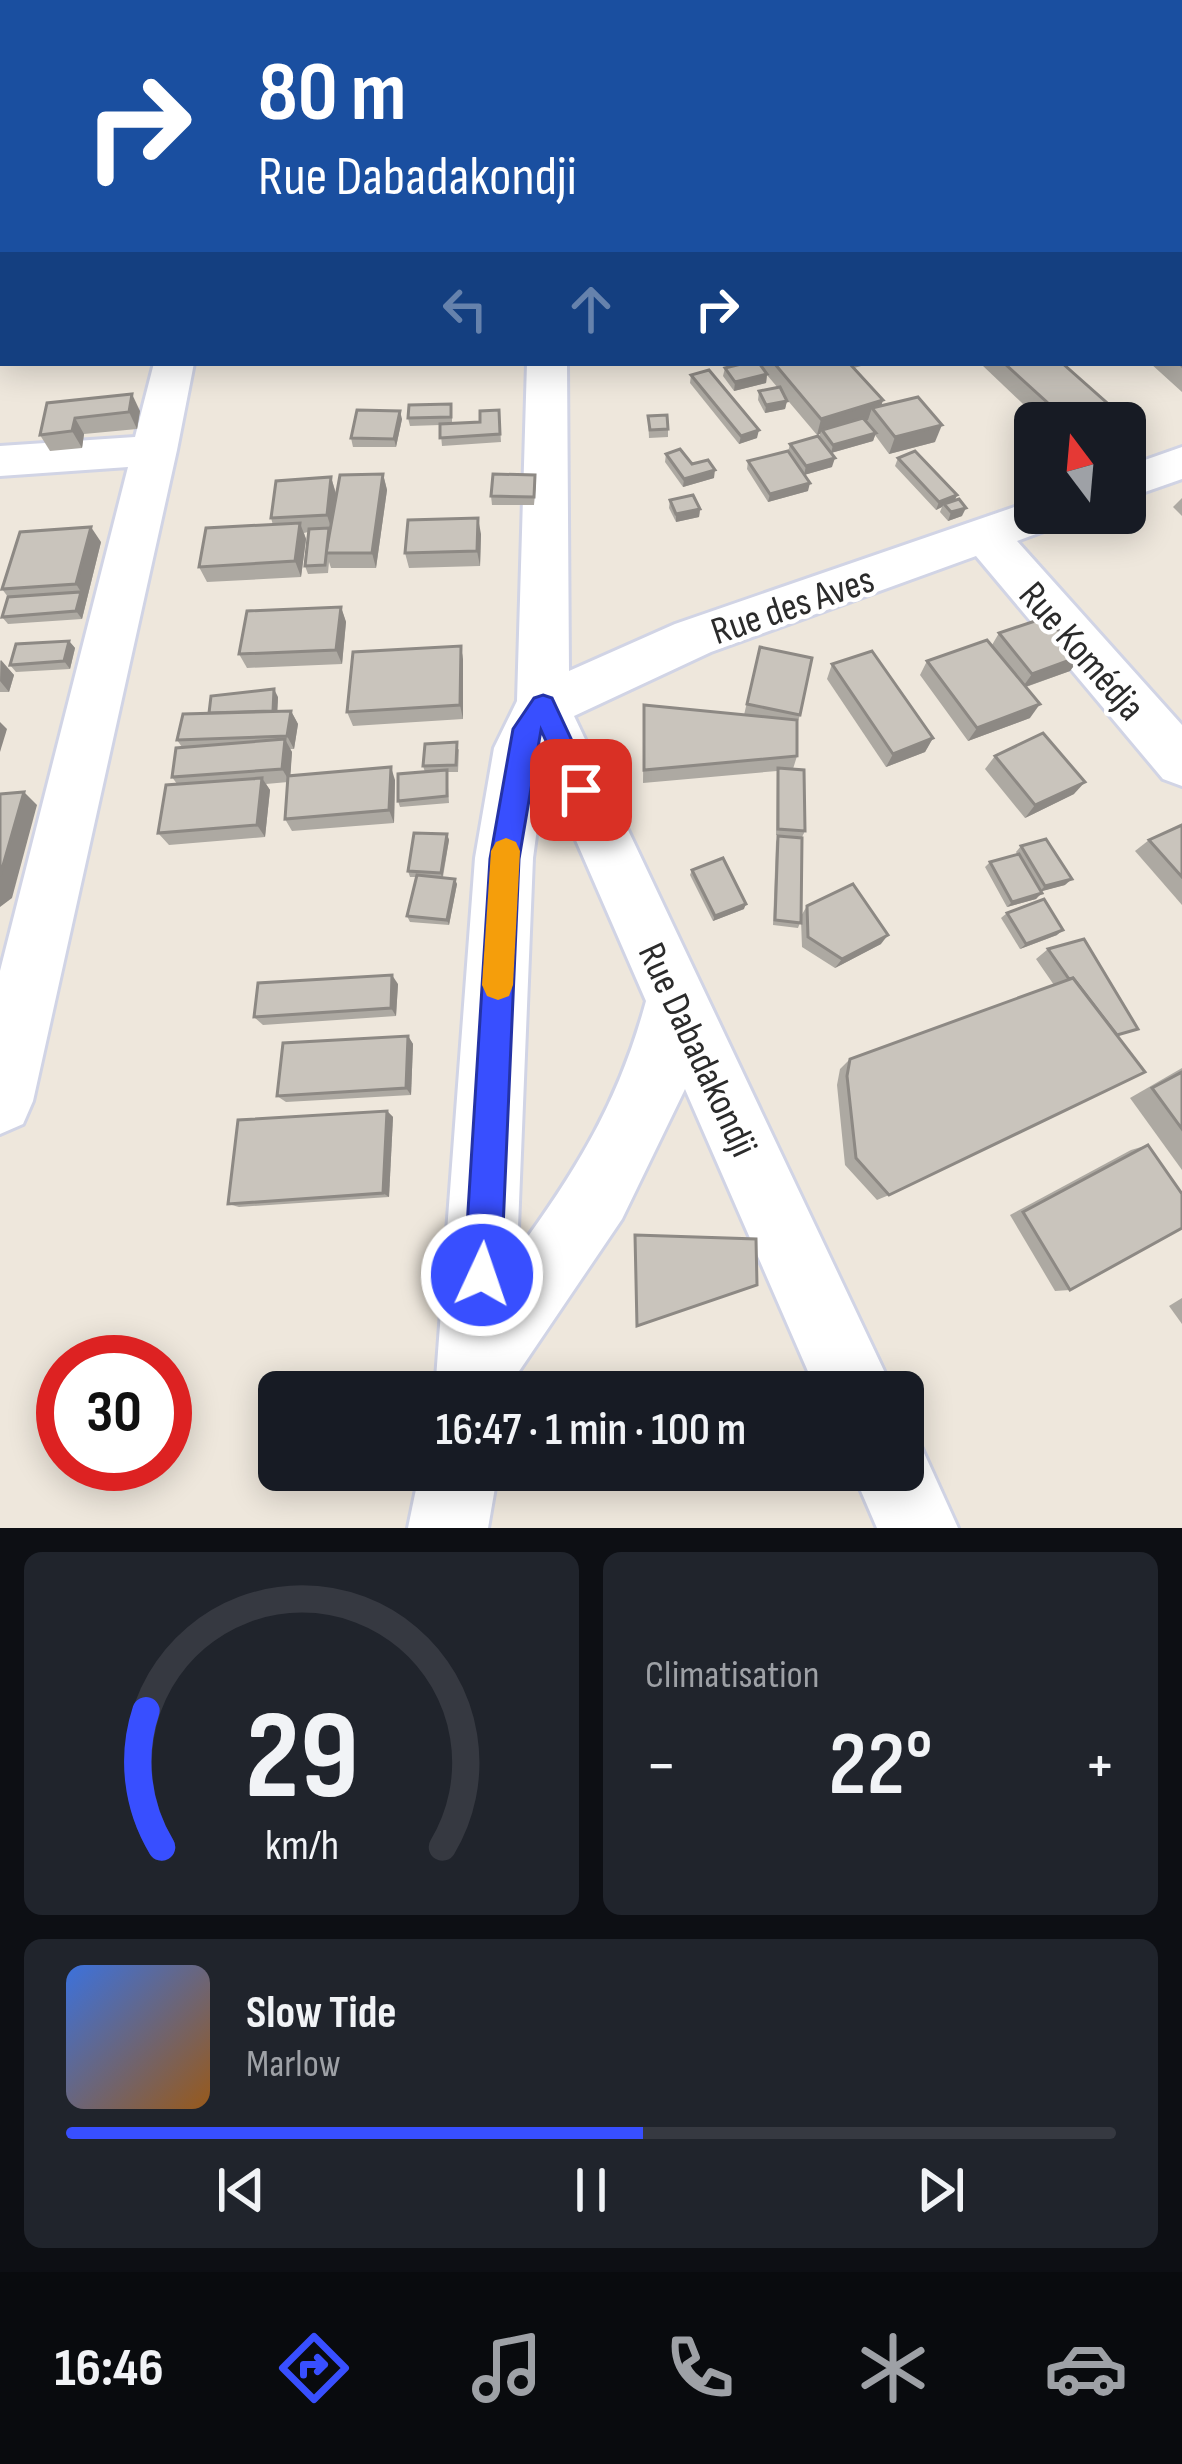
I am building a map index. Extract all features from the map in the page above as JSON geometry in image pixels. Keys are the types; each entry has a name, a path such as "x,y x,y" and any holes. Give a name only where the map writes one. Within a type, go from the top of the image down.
{"street":[{"path":"0,1101 20,924 157,450 173,366"},
{"path":"476,1371 505,859 521,748 526,729 543,706 547,366"},
{"path":"0,461 157,450"},
{"path":"1146,476 1182,462"},
{"name":"Rue des Aves","path":"543,706 693,638 1014,525"},
{"name":"Rue Komédja","path":"985,536 1182,763"},
{"name":"Rue Dabadakondji","path":"543,706 846,1371"},
{"path":"481,1371 630,1136 656,1080 677,1001"},
{"path":"448,1528 455,1491"},
{"path":"900,1491 917,1528"}],"building":[{"path":"761,366 767,374 735,382 725,368"},
{"path":"777,366 852,366 883,400 821,419"},
{"path":"1007,366 1065,366 1106,402 1047,402"},
{"path":"709,370 759,430 741,436 691,375"},
{"path":"780,387 787,401 766,405 759,391"},
{"path":"132,394 129,412 75,418 72,431 40,435 47,403"},
{"path":"918,397 942,425 895,437 872,408"},
{"path":"451,404 451,417 408,418 409,405"},
{"path":"357,410 400,411 394,439 351,438"},
{"path":"499,410 500,434 440,438 440,424 480,422 480,411"},
{"path":"667,415 668,429 650,430 648,416"},
{"path":"863,418 876,433 833,445 822,430"},
{"path":"818,436 835,458 806,466 790,444"},
{"path":"680,449 692,464 708,460 715,470 684,479 666,454"},
{"path":"788,451 810,483 770,494 748,461"},
{"path":"915,451 957,495 939,502 898,458"},
{"path":"383,474 372,553 326,553 340,475"},
{"path":"493,474 535,475 534,497 491,496"},
{"path":"331,477 327,515 271,518 276,481"},
{"path":"693,495 700,509 676,514 670,500"},
{"path":"959,499 966,508 951,512 944,504"},
{"path":"478,518 477,551 405,553 408,520"},
{"path":"300,523 295,561 199,567 206,528"},
{"path":"91,527 76,584 2,589 20,532"},
{"path":"329,528 325,565 305,566 309,529"},
{"path":"81,592 76,611 2,617 8,597"},
{"path":"341,607 336,650 239,654 247,611"},
{"path":"1047,617 1081,656 1032,674 999,633"},
{"path":"987,640 1040,704 977,728 927,661"},
{"path":"69,641 64,661 10,665 16,644"},
{"path":"461,646 460,705 347,712 353,652"},
{"path":"760,647 812,658 800,715 747,704"},
{"path":"872,651 933,738 893,754 832,664"},
{"path":"274,689 273,711 209,713 211,696"},
{"path":"644,705 797,720 797,756 644,770"},
{"path":"291,711 287,736 177,740 183,714"},
{"path":"1043,733 1085,782 1035,805 995,756"},
{"path":"285,739 282,769 172,777 176,748"},
{"path":"457,742 456,765 423,766 425,744"},
{"path":"391,767 389,810 285,819 288,776"},
{"path":"778,768 804,770 805,831 778,829"},
{"path":"447,770 447,796 398,801 398,774"},
{"path":"262,778 257,825 158,833 166,785"},
{"path":"24,792 0,876 0,794"},
{"path":"1182,825 1182,877 1149,840"},
{"path":"414,833 447,834 441,873 408,871"},
{"path":"778,836 802,838 801,923 775,920"},
{"path":"1046,839 1072,879 1045,886 1021,846"},
{"path":"1019,854 1042,893 1012,902 990,862"},
{"path":"723,858 746,904 715,916 692,870"},
{"path":"417,875 455,879 447,920 407,916"},
{"path":"853,884 888,935 842,959 808,937 807,906"},
{"path":"1044,899 1063,930 1026,944 1007,913"},
{"path":"1084,939 1138,1029 1117,1035 1048,949"},
{"path":"392,975 391,1008 254,1017 258,983"},
{"path":"1073,978 1145,1072 889,1195 856,1158 847,1076 850,1059"},
{"path":"408,1036 406,1088 277,1096 283,1043"},
{"path":"1182,1072 1182,1129 1152,1088"},
{"path":"387,1111 383,1193 228,1204 238,1120"},
{"path":"1148,1145 1182,1194 1182,1228 1070,1290 1023,1212"},
{"path":"635,1235 756,1239 757,1285 637,1326"}],"slow traffic":[{"path":"498,985 506,851"}],"route":[{"path":"482,1275 505,859 521,748 526,729 543,706 581,790"}]}
